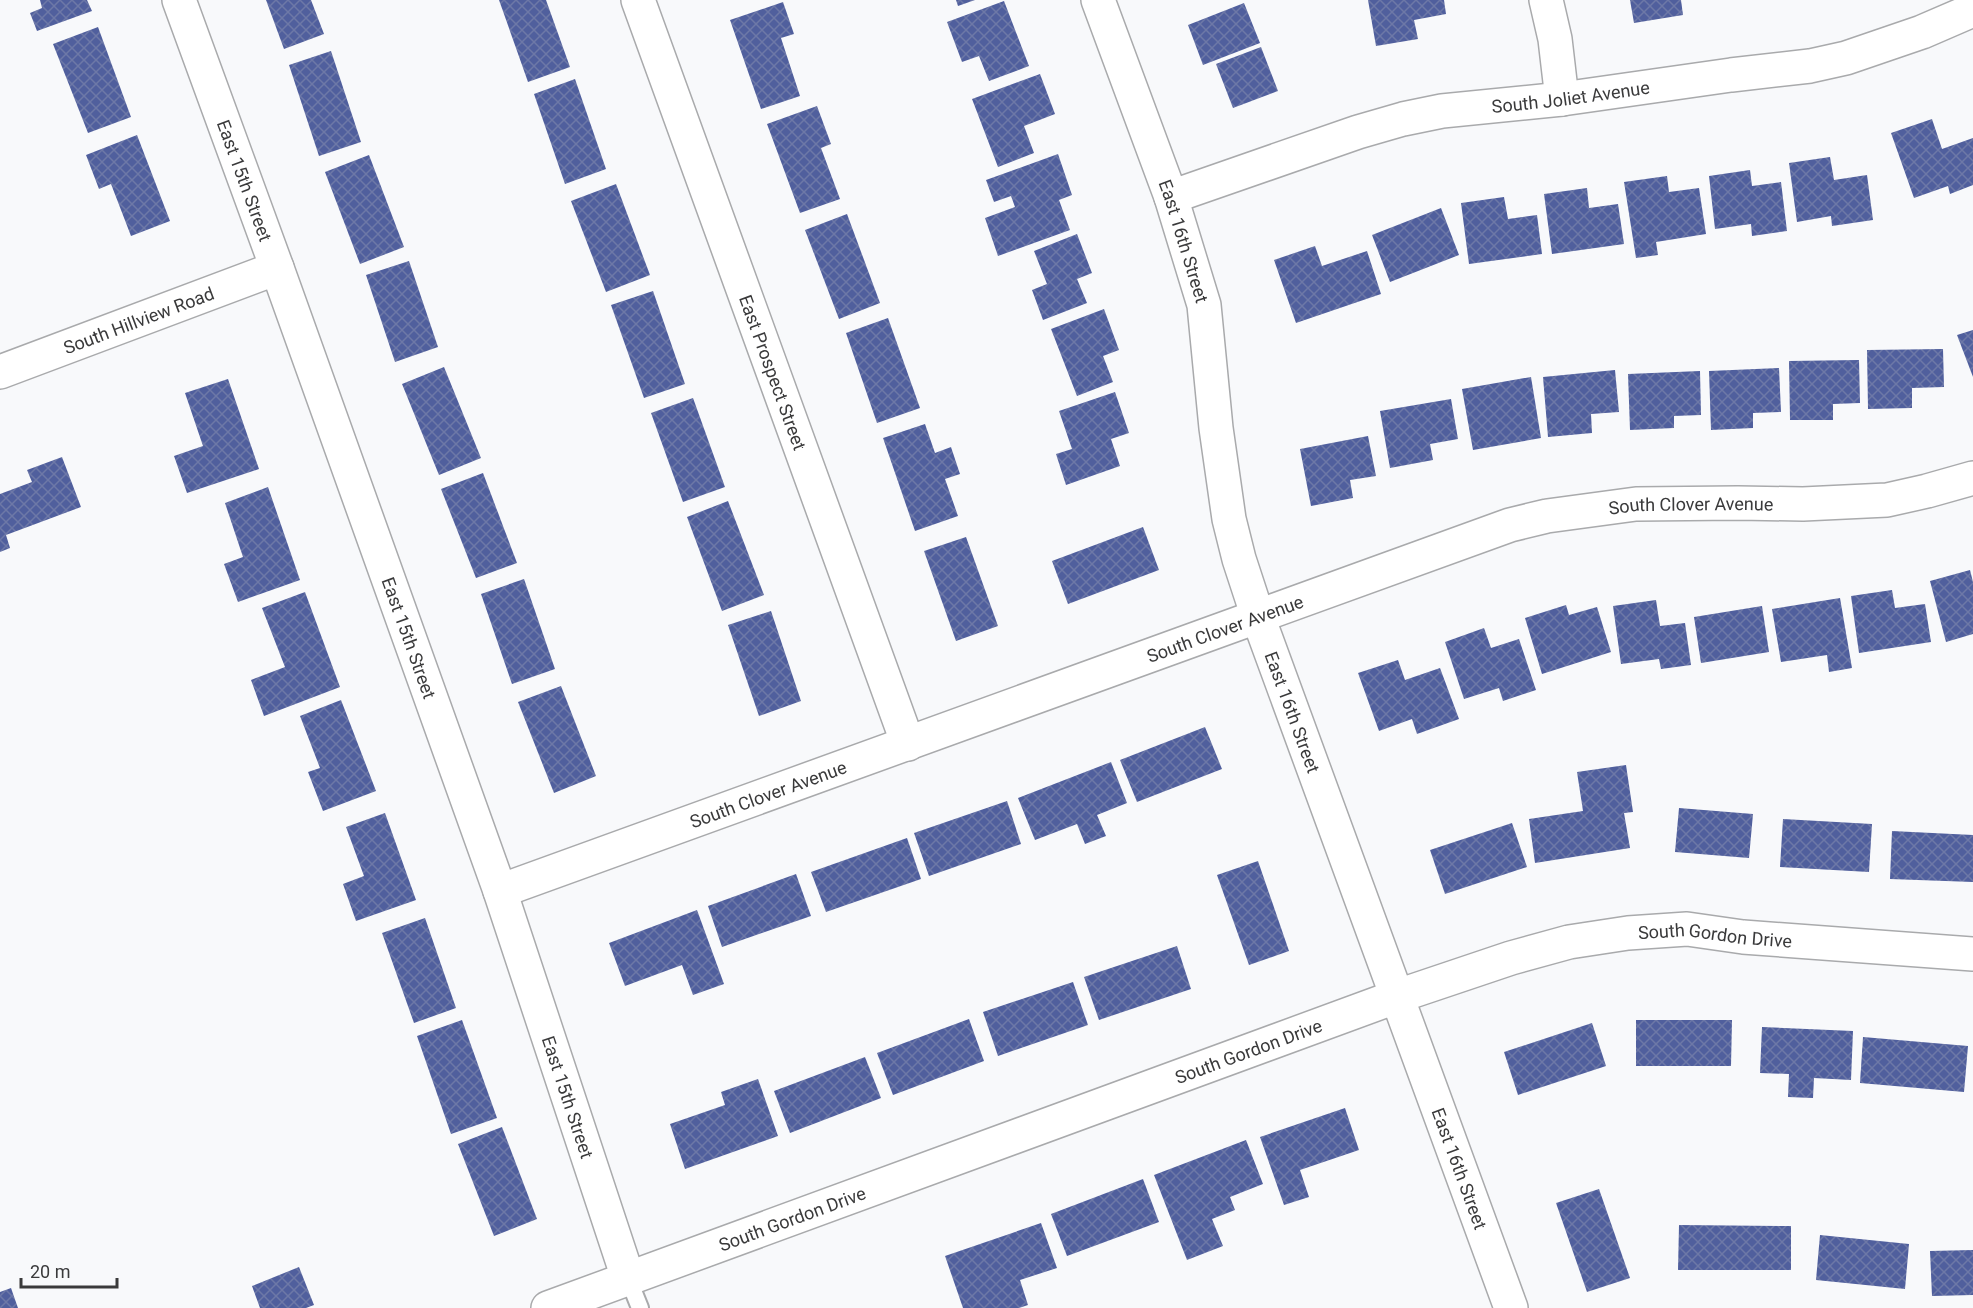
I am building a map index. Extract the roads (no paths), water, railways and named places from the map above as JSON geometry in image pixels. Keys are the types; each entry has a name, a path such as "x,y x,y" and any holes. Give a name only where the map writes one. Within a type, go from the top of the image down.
{"street":[{"name":"East 15th Street","path":"179,0 501,891 634,1293"},
{"name":"East Prospect Street","path":"638,0 908,744"},
{"name":"East 16th Street","path":"1098,0 1171,197 1204,305 1216,428 1229,519 1239,559 1258,617 1511,1308"},
{"path":"1546,0 1555,39 1562,99"},
{"name":"South Joliet Avenue","path":"1171,197 1358,132 1403,119 1442,111 1562,99 1810,66 1846,58 1922,32 1973,10"},
{"name":"South Hillview Road","path":"0,372 277,268"},
{"name":"South Clover Avenue","path":"501,891 1510,525 1547,516 1636,504 1738,502 1803,504 1887,500 1973,478"},
{"name":"South Gordon Drive","path":"548,1308 634,1293 1398,996 1511,958 1569,942 1628,933 1687,928 1743,937 1973,954"}]}
